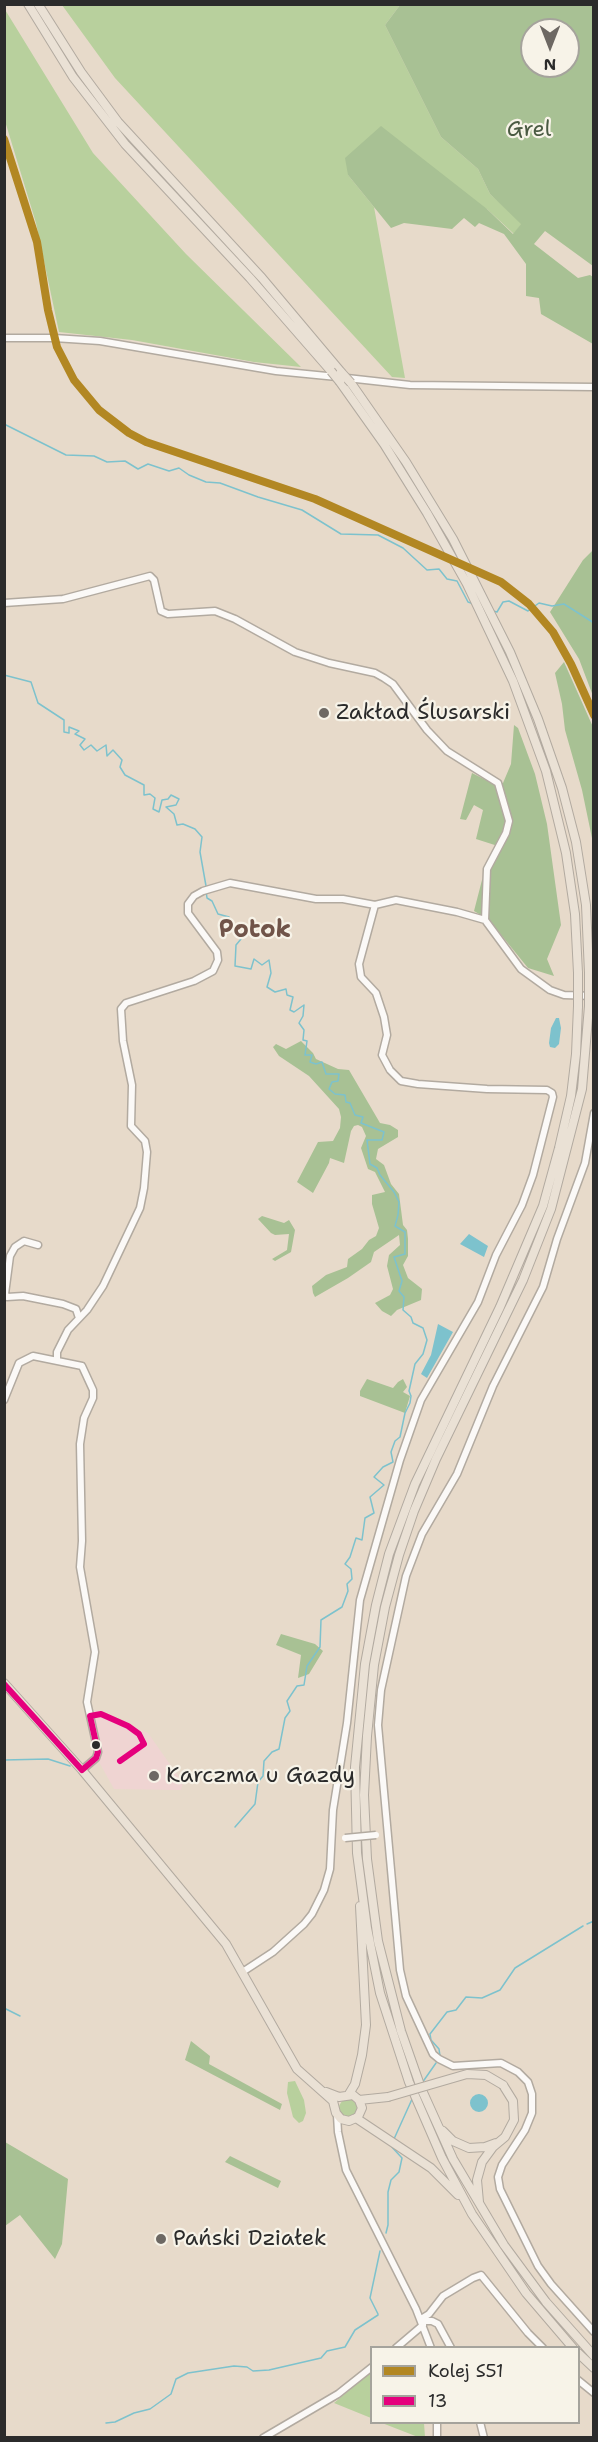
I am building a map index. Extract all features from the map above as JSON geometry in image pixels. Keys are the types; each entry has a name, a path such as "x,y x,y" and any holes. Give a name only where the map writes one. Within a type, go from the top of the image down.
{"main road":[{"path":"28,4 73,76 125,144 250,278 331,371 394,459 437,530 496,643 532,731 556,807 574,897 578,973 576,1054 571,1096 543,1206 500,1307 415,1484 399,1525 382,1581 366,1655 356,1741 355,1810 366,2025 355,2084 335,2105"},
{"path":"38,4 75,63 118,122 256,271 351,383 406,462 453,539 510,652 549,746 573,832 586,905 589,973 582,1089 551,1209 523,1280 455,1416 414,1511 392,1582 379,1639 366,1736 365,1823 376,1930 396,2012 414,2069 437,2124 453,2159 481,2209 523,2272 594,2356"},
{"path":"4,1683 82,1770 214,1927 244,1971 293,2064 335,2105 337,2115 346,2121 356,2118 440,2176 472,2214 526,2293 571,2346"},
{"path":"360,1884 375,1970 392,2033 437,2145 472,2214"},
{"path":"320,2089 345,2095 361,2104 467,2074 486,2075 503,2085 511,2095 515,2114 509,2132 487,2154 479,2171 477,2190 481,2209"},
{"path":"356,2118 361,2104"},
{"path":"437,2124 453,2141 469,2148 485,2147 501,2141"},
{"path":"580,2354 594,2368"}],"street":[{"path":"4,338 39,337 100,341 276,371 410,385 594,387"},
{"path":"4,603 63,599 150,576 154,580 160,611 168,614 215,611 235,619 295,652 329,663 375,673 384,678 393,684 427,730 447,751 498,783 509,821 506,833 487,869 485,921"},
{"path":"57,1360 61,1344 103,1286 140,1208 144,1188 147,1152 145,1141 131,1126 132,1085 123,1041 121,1009 126,1003 194,981 213,971 218,960 217,952 188,913 188,904 194,896 230,883 293,896 343,899 375,904 396,900 457,912 485,921 521,969 531,977 559,994 594,996"},
{"path":"244,1971 273,1952 312,1914 328,1878 333,1810 360,1600 400,1460 421,1400 478,1302 496,1255 522,1205 533,1175 553,1097 552,1093 547,1090 487,1089 401,1082 390,1070 382,1055 387,1035 384,1017 376,993 361,977 359,964 375,904"},
{"path":"594,1113 585,1163 557,1239 543,1287 493,1386 457,1474 422,1534 406,1576 381,1690 379,1709 379,1735 400,1970 406,1996 433,2054 440,2059 453,2066 501,2063 518,2072 528,2082 533,2106 530,2119 502,2165 498,2177 500,2189 538,2266 594,2332"},
{"path":"38,1245 24,1241 15,1247 10,1256 5,1294 7,1297 23,1296 63,1304 76,1309 79,1318"},
{"path":"4,1400 19,1364 26,1359 41,1356 82,1366 93,1390 93,1398 84,1418 80,1444 82,1541 80,1567 95,1652 87,1702 98,1752 96,1758 82,1770"},
{"path":"331,1839 388,1833"},
{"path":"337,2115 346,2170 422,2321 430,2346"},
{"path":"340,2144 346,2121"},
{"path":"398,2346 443,2296 481,2275 541,2346"},
{"path":"422,2321 429,2320 438,2324 450,2346"},
{"path":"263,2438 338,2394 370,2369"},
{"path":"580,2381 594,2392"}],"shaded area":[{"path":"85,1709 98,1711 148,1733 183,1783 181,1790 114,1789 93,1751"}],"green space":[{"path":"62,5 400,5 385,25 441,137 478,169 490,194 522,223 514,234 487,209 348,175 374,207 405,378 392,377 115,78"},
{"name":"Grel","path":"400,5 593,5 593,266 545,231 534,244 578,278 590,275 593,277 593,344 541,314 539,298 526,296 526,264 504,234 479,223 475,227 464,218 452,229 404,223 391,228 348,175 345,158 381,126 487,209 513,234 521,224 490,194 478,169 441,137 385,25"},
{"path":"4,8 93,153 186,254 301,367 254,362 132,340 59,332 36,223 5,121"},
{"path":"593,550 593,696 579,659 550,612 583,560"},
{"path":"564,662 593,727 593,843 582,790 565,730 555,673"},
{"path":"514,725 518,728 535,774 547,824 561,925 547,959 554,976 528,968 489,920 474,911 482,880 490,871 501,847 476,839 483,810 474,805 466,820 460,819 472,773 494,784 503,783 511,764"},
{"path":"301,1041 316,1059 338,1069 349,1070 380,1123 398,1130 398,1137 378,1149 376,1159 384,1165 391,1184 399,1194 403,1225 407,1230 408,1239 408,1256 403,1265 408,1278 422,1289 421,1300 397,1310 391,1316 375,1303 390,1295 393,1289 387,1266 389,1255 400,1245 399,1235 374,1252 371,1262 348,1278 315,1297 313,1293 312,1286 326,1275 347,1267 348,1259 376,1236 379,1228 372,1204 372,1195 385,1192 375,1172 368,1169 361,1148 366,1136 362,1127 358,1125 354,1126 351,1131 344,1163 330,1158 313,1193 297,1182 318,1142 333,1141 340,1128 341,1117 339,1109 309,1076 279,1056 273,1047 276,1044 286,1049"},
{"path":"262,1216 284,1223 289,1220 295,1230 291,1252 275,1261 272,1259 287,1250 289,1234 271,1233 258,1219"},
{"path":"367,1379 393,1388 403,1379 407,1387 403,1392 410,1396 405,1413 360,1396 360,1391"},
{"path":"281,1634 315,1644 323,1651 309,1674 298,1678 301,1655 276,1645"},
{"path":"191,2041 210,2056 209,2064 282,2104 280,2110 185,2060"},
{"path":"295,2081 304,2100 306,2113 303,2121 299,2123 293,2117 287,2093 288,2082"},
{"path":"348,2099 354,2102 357,2108 354,2114 348,2117 342,2114 339,2108 342,2102"},
{"path":"5,2142 68,2179 62,2244 55,2259 20,2215 5,2226"},
{"path":"230,2156 281,2181 278,2188 225,2162"},
{"path":"370,2373 370,2418 334,2403"},
{"path":"385,2424 424,2424 425,2437 418,2437"}],"water":[{"path":"556,1018 559,1018 561,1028 559,1044 555,1048 550,1047 549,1043 551,1028"},
{"path":"469,1234 488,1246 484,1257 460,1244"},
{"path":"438,1324 453,1332 427,1378 421,1374 431,1355"},
{"path":"475,2094 483,2094 488,2099 486,2110 475,2112 470,2107 470,2099"}],"waterway":[{"path":"4,424 66,455 94,456 107,462 125,461 138,469 148,464 169,471 179,468 206,482 220,483 302,510 341,534 378,535 403,548 427,570 439,569 447,579 457,581 468,602 474,604"},
{"path":"493,611 497,612 503,602 509,601 528,611 539,603 552,606 564,604 594,623"},
{"path":"4,675 31,682 38,703 64,720 64,732 69,733 69,727 79,731 75,734 85,739 80,745 84,750 91,745 97,751 106,745 107,756 113,750 122,760 120,767 125,775 144,785 144,795 150,794 155,798 153,809 159,812 162,800 168,799 171,795 179,799 176,805 166,807 174,814 177,825 183,824 195,829 202,837 200,852 206,886"},
{"path":"206,891 207,898 212,901 218,914 229,917 227,924 233,922 241,939 236,945 235,966 251,969 254,959 262,965 269,960 271,973 267,987 275,992 286,989 287,995 293,997 290,1010 294,1012 304,1005 303,1016 299,1023 304,1030 303,1040 307,1041 305,1055 312,1055 310,1062 316,1064 322,1062 326,1074 339,1074 338,1081 332,1082 329,1089 335,1094 345,1095 346,1102 350,1103 355,1115 363,1117 361,1123 384,1132 382,1140 367,1140 370,1164 377,1168 399,1202 395,1226 405,1232 405,1254 394,1257 402,1281 399,1291 404,1297 403,1310 411,1317 413,1323 423,1328 427,1340 423,1354 415,1364 409,1391 410,1403 405,1413 400,1437 395,1441 391,1452 393,1462 383,1467 374,1477 384,1485 370,1497 374,1513 365,1518 362,1540 356,1538 350,1557 345,1564 351,1569 352,1579 347,1584 348,1591 342,1607 321,1620 320,1647 307,1666 304,1685 297,1686 287,1701 290,1711 285,1718 279,1749 272,1752 264,1761 263,1776 258,1782 255,1804 235,1827"},
{"path":"4,1760 48,1759 70,1766"},
{"path":"587,1924 594,1921"},
{"path":"440,2056 439,2049 431,2040 430,2034 447,2012 456,2010 466,1997 482,1998 500,1990 515,1968 583,1926"},
{"path":"4,2008 20,2016"},
{"path":"422,2083 436,2063"},
{"path":"394,2139 413,2097"},
{"path":"386,2233 388,2192 391,2180 399,2172 402,2158 390,2145"},
{"path":"378,2314 370,2298 380,2251"},
{"path":"106,2423 150,2409 171,2394 176,2379 188,2373 234,2366 247,2367 253,2371 269,2370 321,2358 327,2351 345,2347 355,2330 378,2315"}],"rail line":[{"name":"S51","path":"4,139 37,242 48,310 57,347 74,380 99,410 129,433 146,442 315,499 501,582 529,604 553,632 571,664 594,715"}],"transit line":[{"name":"13","path":"4,1684 82,1770"},
{"name":"13","path":"90,1716 101,1714 128,1726 139,1734 144,1744 120,1761"},
{"name":"13","path":"82,1770 96,1758 98,1752 90,1716"}],"place":[{"name":"Zakład Ślusarski","path":"324,713"},
{"name":"Karczma u Gazdy","path":"154,1776"},
{"name":"Pański Działek","path":"161,2239"}],"district":[{"name":"Potok","path":"255,931"}]}
